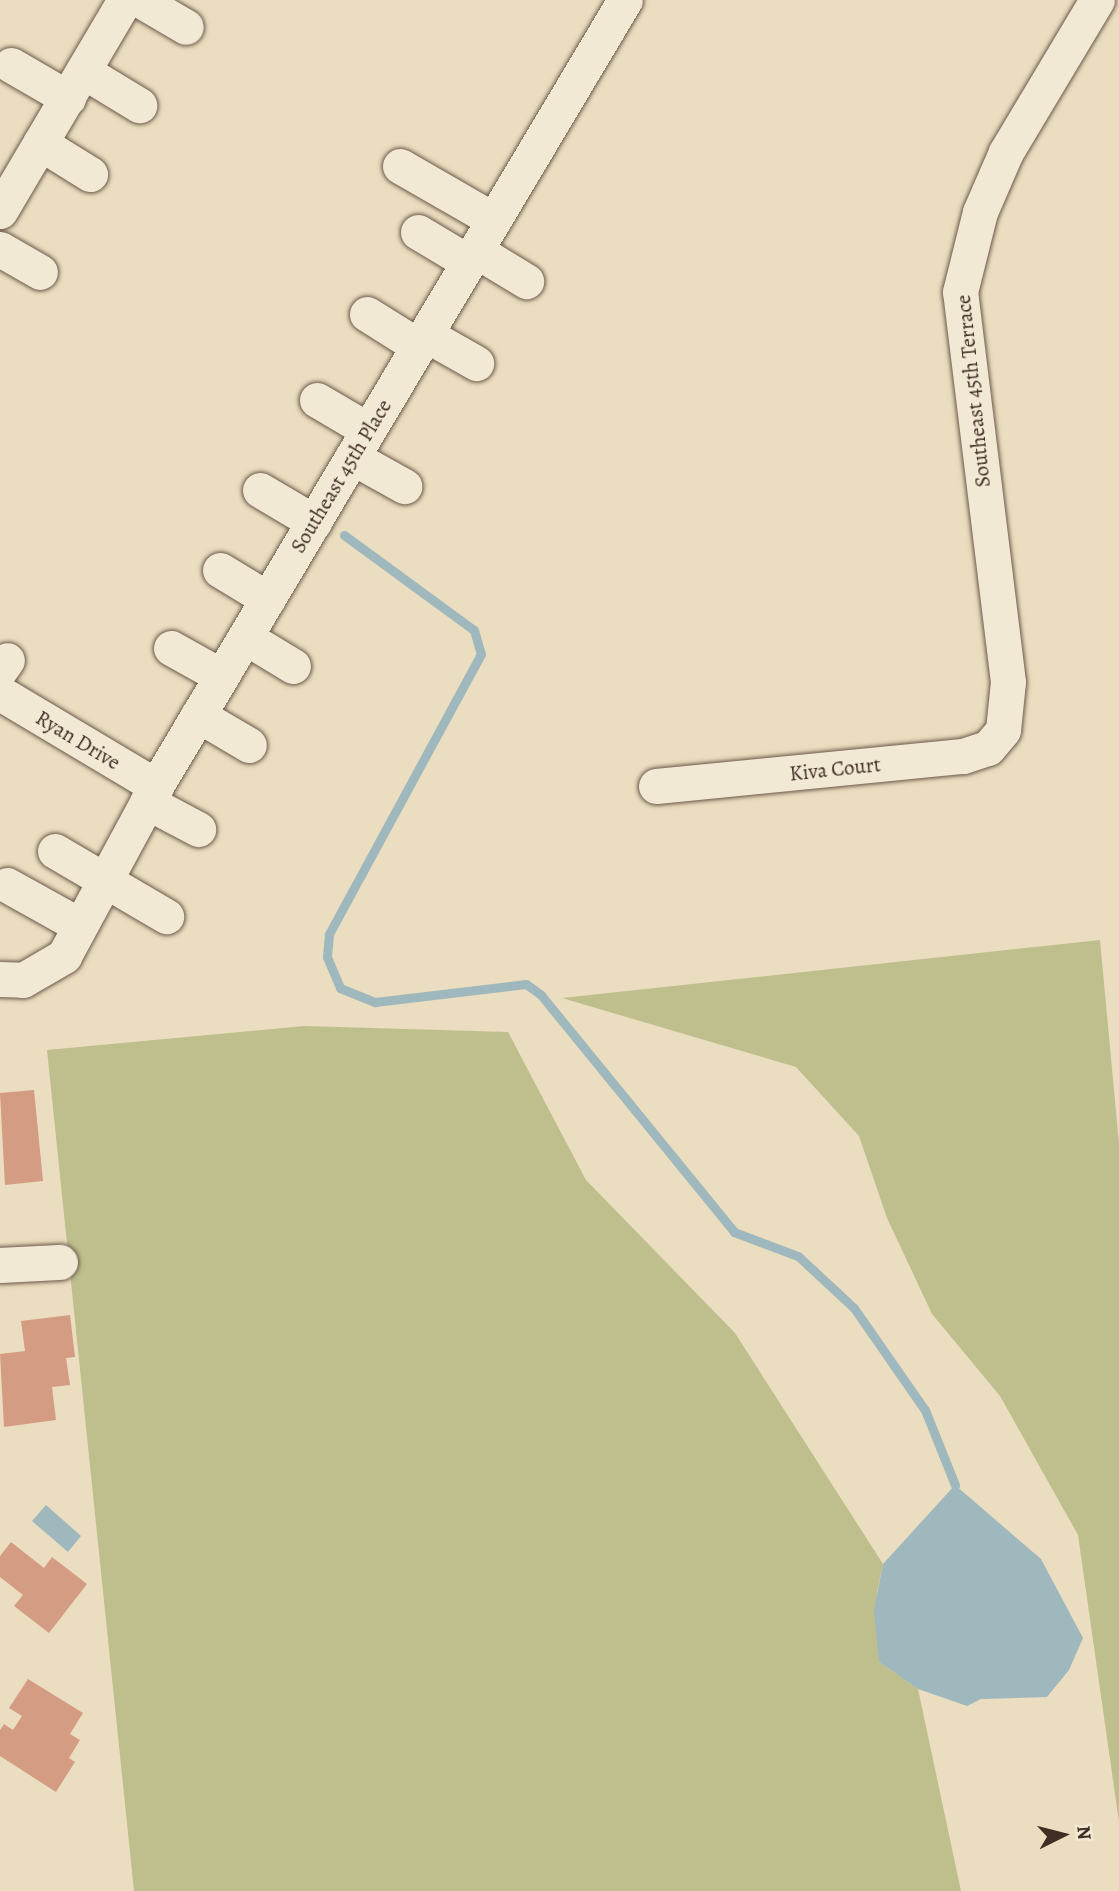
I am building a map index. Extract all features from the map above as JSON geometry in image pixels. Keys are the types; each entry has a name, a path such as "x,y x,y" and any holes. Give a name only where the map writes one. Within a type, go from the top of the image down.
{"street":[{"name":"Southeast 45th Place","path":"71,941 151,794 625,0"},
{"name":"Southeast 45th Terrace","path":"1003,730 1008,682 960,292 980,212 1006,152 1097,0"},
{"path":"0,211 21,158 75,84 118,4 186,27"},
{"path":"11,65 139,105"},
{"path":"21,158 90,174"},
{"path":"400,166 494,219"},
{"path":"418,232 526,281"},
{"path":"0,249 40,272"},
{"path":"367,314 476,363"},
{"path":"317,400 404,486"},
{"path":"260,490 314,522"},
{"path":"220,570 268,598"},
{"path":"245,637 293,666"},
{"path":"171,648 221,676"},
{"name":"Ryan Drive","path":"0,693 151,794 198,829"},
{"path":"198,715 248,745"},
{"name":"Kiva Court","path":"656,786 963,756 988,748 1003,730"},
{"path":"55,850 166,915"},
{"path":"0,979 23,980 71,941 7,885"},
{"path":"0,1265 60,1262"}],"green space":[{"path":"1100,940 1119,1144 1119,1822 1078,1535 1000,1396 932,1314 887,1218 859,1136 796,1067 562,998"},
{"path":"304,1026 508,1032 586,1180 735,1333 883,1564 877,1593 879,1662 918,1689 961,1891 134,1891 47,1050"}],"water":[{"path":"955,1485 1041,1559 1083,1638 1069,1670 1047,1697 981,1699 967,1706 918,1689 879,1662 874,1610 883,1564"},
{"path":"46,1505 81,1536 68,1552 32,1521"}],"building":[{"path":"34,1090 43,1181 5,1185 0,1093"},
{"path":"70,1315 75,1357 66,1358 70,1385 52,1387 56,1420 4,1427 0,1354 25,1351 21,1321"},
{"path":"11,1542 44,1568 52,1557 87,1584 49,1633 14,1606 23,1595 0,1577 0,1556"},
{"path":"28,1679 83,1713 70,1734 80,1740 69,1758 75,1762 56,1792 0,1756 0,1730 4,1724 13,1730 22,1716 9,1708"}],"waterway":[{"path":"344,535 474,630 481,654 329,934 327,957 340,988 375,1002 526,984 541,995 734,1232 798,1256 854,1308 925,1410 955,1485"}]}
